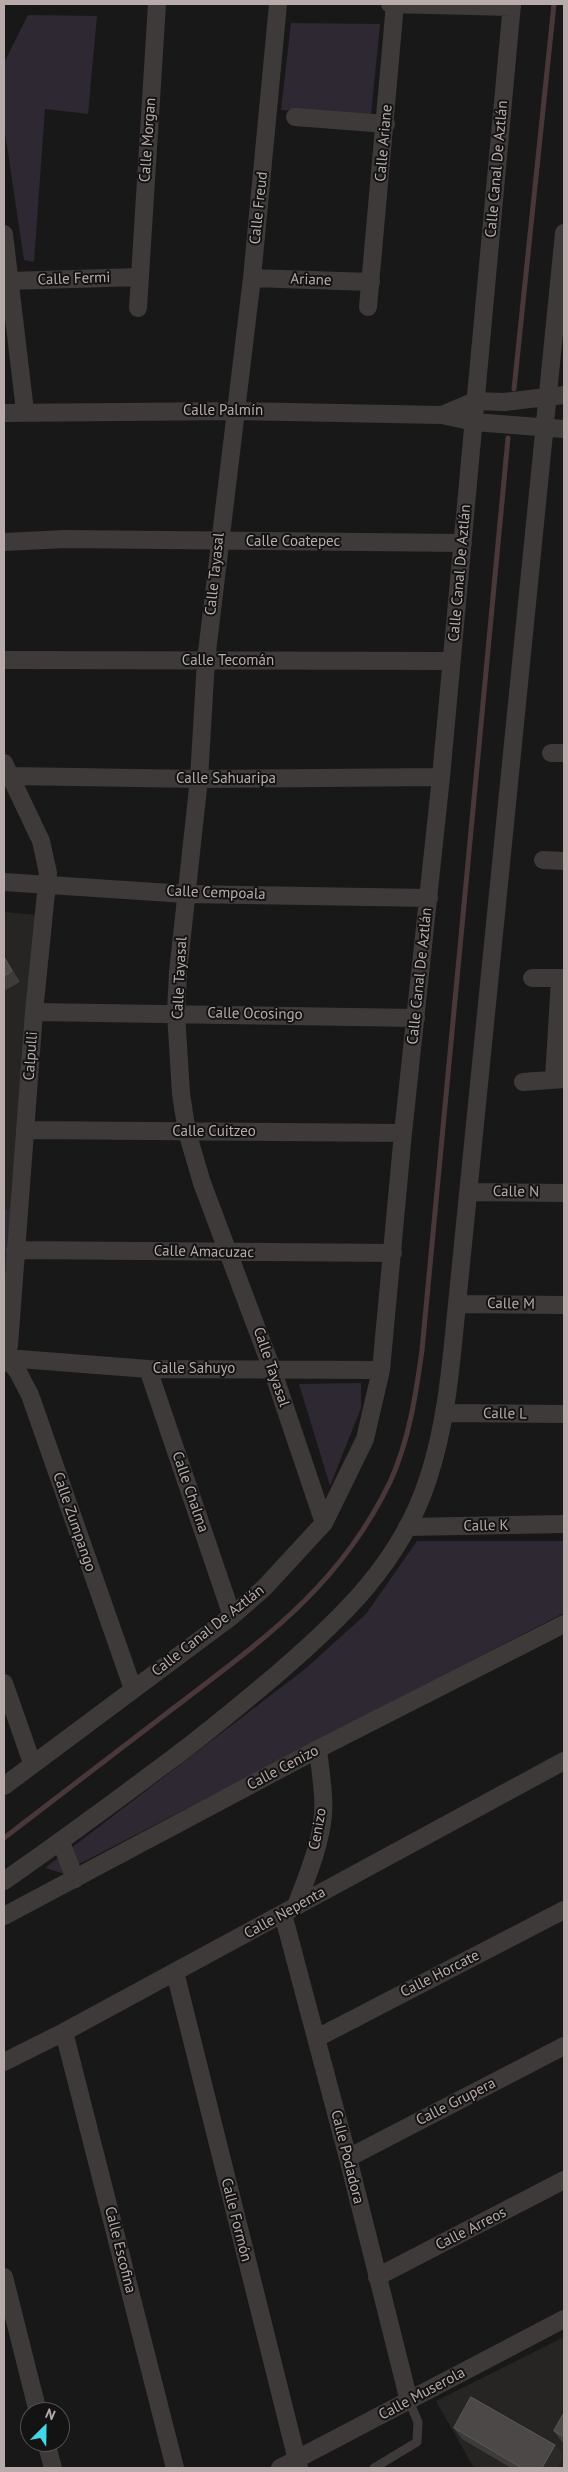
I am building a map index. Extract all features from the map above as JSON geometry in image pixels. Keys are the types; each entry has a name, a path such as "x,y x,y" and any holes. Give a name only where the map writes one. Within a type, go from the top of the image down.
{"street":[{"name":"Calle Morgan","path":"138,308 157,4"},
{"name":"Calle Freud","path":"236,411 252,278 278,4"},
{"path":"390,4 512,5"},
{"name":"Calle Ariane","path":"368,307 386,124 395,4"},
{"name":"Calle Canal De Aztlán","path":"4,1786 32,1763 232,1616 264,1588 324,1523 365,1439 381,1370 403,1132 441,777 512,5"},
{"path":"295,117 386,124"},
{"path":"4,1881 61,1842 215,1727 320,1637 369,1586 407,1527 428,1480 445,1413 458,1304 514,752 544,428 556,396 564,233"},
{"path":"4,234 25,412"},
{"name":"Calle Fermi","path":"9,281 139,277"},
{"name":"Ariane","path":"252,278 371,282"},
{"path":"476,401 504,402 556,396"},
{"name":"Calle Palmín","path":"442,415 476,401"},
{"name":"Calle Palmín","path":"4,413 236,411 442,415 474,422 564,430"},
{"name":"Calle Tayasal","path":"236,411 206,660 199,779 186,894 176,1013 181,1094 187,1132 202,1182 272,1369 324,1523"},
{"name":"Calle Coatepec","path":"4,542 66,539 463,543"},
{"name":"Calle Tecomán","path":"4,660 451,661"},
{"name":"Calle Sahuaripa","path":"7,770 199,779 441,777"},
{"name":"Calpulli","path":"6,1360 34,1012 48,885 44,850 7,770"},
{"path":"543,860 564,860"},
{"name":"Calle Cempoala","path":"4,882 186,894 429,898"},
{"path":"523,1082 559,1079 562,978 532,978"},
{"name":"Calle Ocosingo","path":"34,1012 416,1018"},
{"name":"Calle Cuitzeo","path":"25,1130 403,1132"},
{"name":"Calle N","path":"468,1192 564,1193"},
{"name":"Calle Amacuzac","path":"14,1250 392,1253"},
{"name":"Calle M","path":"458,1304 564,1305"},
{"name":"Calle Sahuyo","path":"6,1360 148,1369 381,1370"},
{"name":"Calle Zumpango","path":"6,1360 18,1372 30,1395 133,1689"},
{"name":"Calle Chalma","path":"148,1369 232,1616"},
{"name":"Calle L","path":"445,1413 564,1414"},
{"name":"Calle K","path":"407,1527 564,1524"},
{"name":"Calle Cenizo","path":"4,1916 318,1749 564,1624"},
{"path":"4,1682 32,1763"},
{"name":"Cenizo","path":"290,1910 314,1856 323,1815 323,1795 318,1749"},
{"name":"Calle Nepenta","path":"4,2062 64,2032 564,1761"},
{"path":"61,1842 75,1879"},
{"name":"Calle Podadora","path":"290,1910 317,2038 409,2401"},
{"name":"Calle Horcate","path":"317,2038 564,1910"},
{"name":"Calle Formón","path":"174,1972 298,2463"},
{"name":"Calle Escofina","path":"64,2032 175,2468"},
{"name":"Calle Grupera","path":"348,2158 564,2046"},
{"name":"Calle Arreos","path":"377,2277 564,2180"},
{"path":"4,2277 35,2402"},
{"name":"Calle Muserola","path":"280,2468 298,2463 409,2401 564,2319"},
{"path":"49,2452 53,2468"}],"lane":[{"path":"374,2468 417,2442 418,2422 409,2401"}],"shaded area":[{"path":"28,15 97,16 88,114 45,109 34,262 24,260 4,126 4,63"},
{"path":"291,23 380,24 371,115 281,110"},
{"path":"4,912 38,915 12,1209 4,1209"},
{"path":"4,1209 12,1209 4,1318"},
{"path":"361,1383 361,1408 330,1486 299,1384"},
{"path":"417,1541 564,1541 564,1613 62,1873 45,1868 305,1669 366,1614"},
{"path":"564,2337 564,2468 474,2468 436,2401"}],"building":[{"path":"4,957 12,971 4,976"},
{"path":"471,2397 555,2445 542,2468 522,2468 454,2428"},
{"path":"564,2413 564,2437 554,2431"}],"waterway":[{"path":"514,389 554,4"},
{"path":"4,1838 239,1658 297,1608 348,1551 370,1519 397,1466 411,1417 422,1350 508,438"}]}
